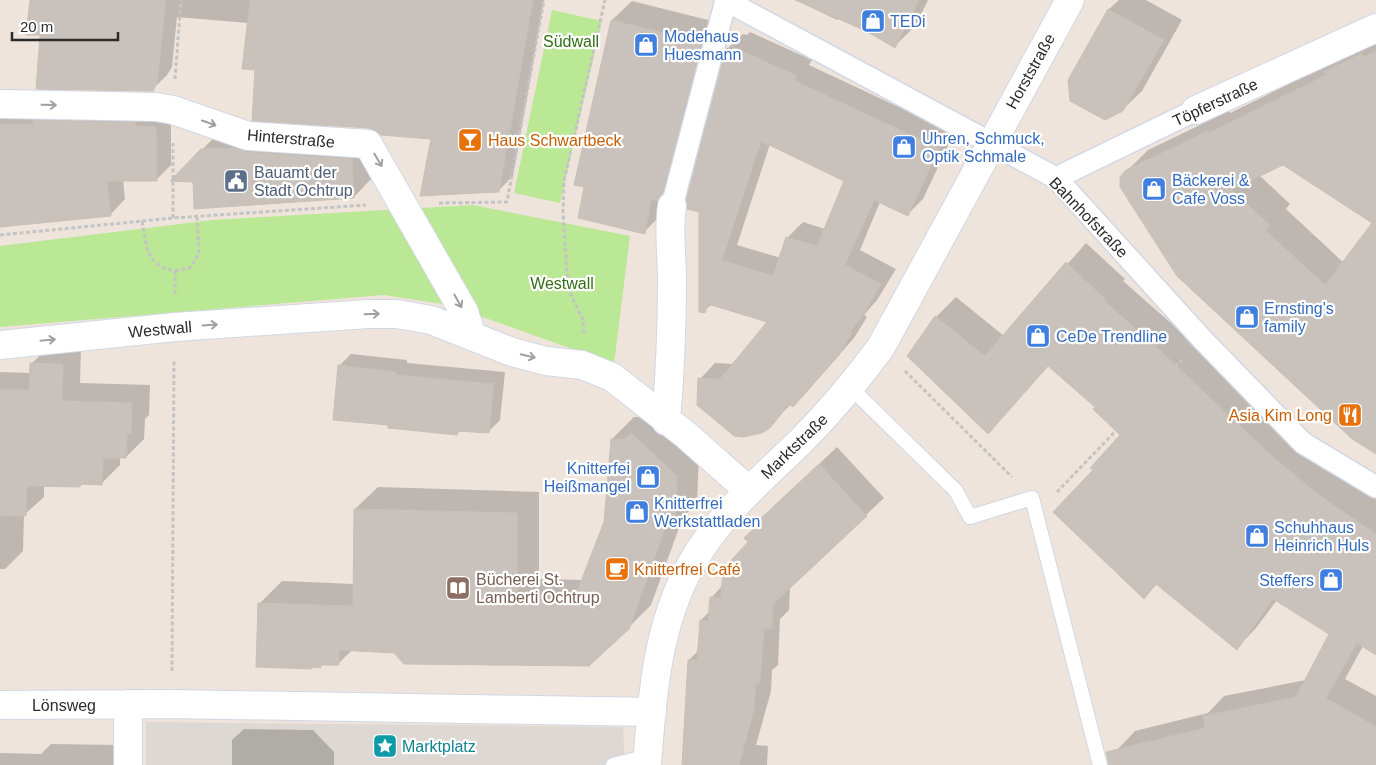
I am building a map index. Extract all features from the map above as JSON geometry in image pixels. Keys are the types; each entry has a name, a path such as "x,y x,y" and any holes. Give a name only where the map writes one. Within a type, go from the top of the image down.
{"street":[{"name":"Bahnhofstraße","path":"726,0 1056,178 1202,339 1303,443 1376,487"},
{"path":"666,421 670,376 672,276 669,226 672,206 726,0"},
{"name":"Horststraße","path":"990,142 1070,0"},
{"name":"Töpferstraße","path":"1056,178 1196,110 1376,28"},
{"name":"Hinterstraße","path":"0,104 156,107 248,136 368,144 403,202 464,312 472,336"},
{"name":"Marktstraße","path":"648,760 660,649 673,604 692,563 714,530 748,490 800,442 851,388 881,347 990,142"},
{"name":"Westwall","path":"0,345 174,327 397,314 431,320 520,355 546,361 582,365 612,377 748,490"},
{"path":"128,765 128,704 652,712"},
{"name":"Lönsweg","path":"0,705 128,704"}],"lane":[{"path":"851,388 956,491 970,517 1032,498 1100,765"},
{"path":"613,765 648,760"}],"path":[{"path":"0,235 142,220 403,202 507,202 544,0"},
{"path":"582,365 585,347 584,320 568,288 563,212 564,180 605,0"},
{"path":"142,220 150,258 163,269 175,272 191,267 199,253 197,217"},
{"path":"172,704 175,272"},
{"path":"881,347 1032,498 1045,504 1133,413"}],"green space":[{"name":"Südwall","path":"552,10 602,21 560,203 514,193"},
{"name":"Westwall","path":"473,205 630,236 614,364 449,305 384,295 0,327 0,246 212,220"}],"shaded area":[{"name":"Marktplatz","path":"146,722 623,727 625,765 146,765"}],"building":[{"path":"30,0 166,0 157,83 153,91 36,89 40,35 26,35"},
{"path":"250,0 533,0 499,192 420,196 431,139 381,135 369,128 252,121 255,70 242,69"},
{"path":"795,0 919,0 895,48 866,31"},
{"path":"1108,9 1164,40 1123,111 1105,120 1070,101 1068,80"},
{"path":"611,20 702,42 662,195 658,201 651,200 645,234 578,218 584,187 574,185"},
{"path":"733,47 797,76 795,81 939,148 908,216 874,200 845,265 881,284 862,317 850,331 852,333 839,355 793,407 789,404 770,428 762,433 743,437 734,436 697,405 698,378 720,379 767,322 708,304 705,313 699,312 699,212 687,209 686,200 726,48 732,50","holes":["761,141 844,181 817,246 786,237 773,276 722,260"]},
{"path":"1376,51 1376,454 1351,438 1177,276 1120,187 1120,177 1126,170 1208,131 1209,133 1326,75 1324,72 1362,53 1364,57","holes":["1283,165 1372,223 1325,285 1266,231 1270,225 1231,190"]},
{"path":"33,120 136,122 134,126 156,127 157,181 107,181 111,216 0,227 0,125 33,125"},
{"path":"234,148 247,152 352,159 354,198 194,209 193,182 170,181 201,149"},
{"path":"1066,262 1106,300 1105,302 1152,343 1275,459 1323,498 1376,534 1376,655 1357,643 1326,698 1376,727 1376,765 1109,765 1106,752 1205,728 1203,716 1296,697 1329,634 1273,599 1237,650 1156,584 1144,599 1053,512 1093,470 1090,468 1120,435 1093,409 1095,407 1048,366 988,434 907,356 935,316 985,356"},
{"path":"30,363 63,364 62,401 132,403 131,434 127,434 126,458 103,458 102,485 80,484 80,487 27,486 26,516 0,516 0,390 29,390"},
{"path":"338,365 396,372 396,375 494,384 489,433 458,431 457,435 388,428 388,425 333,420"},
{"path":"631,433 677,476 675,527 666,526 629,629 589,666 404,664 394,653 339,650 339,665 321,665 321,668 312,667 312,669 256,667 258,603 353,606 354,509 517,513 518,601 573,602 604,522 611,439 624,439"},
{"path":"819,464 867,516 773,604 772,629 764,628 760,683 756,683 754,709 739,765 682,765 688,660 697,660 700,620 708,621 710,597 721,598 723,569 748,542 744,538 761,522 759,520"}],"place":[{"name":"TEDi","path":"873,21"},
{"name":"Modehaus Huesmann","path":"646,45"},
{"name":"Haus Schwartbeck","path":"470,140"},
{"name":"Uhren, Schmuck, Optik Schmale","path":"904,147"},
{"name":"Bauamt der Stadt Ochtrup","path":"236,181"},
{"name":"Bäckerei & Cafe Voss","path":"1154,189"},
{"name":"Ernsting's family","path":"1247,317"},
{"name":"CeDe Trendline","path":"1038,336"},
{"name":"Asia Kim Long","path":"1350,415"},
{"name":"Knitterfei Heißmangel","path":"648,477"},
{"name":"Knitterfrei Werkstattladen","path":"637,512"},
{"name":"Schuhhaus Heinrich Huls","path":"1257,536"},
{"name":"Knitterfrei Café","path":"617,569"},
{"name":"Steffers","path":"1331,580"},
{"name":"Bücherei St. Lamberti Ochtrup","path":"458,588"},
{"name":"Marktplatz","path":"385,746"}]}
